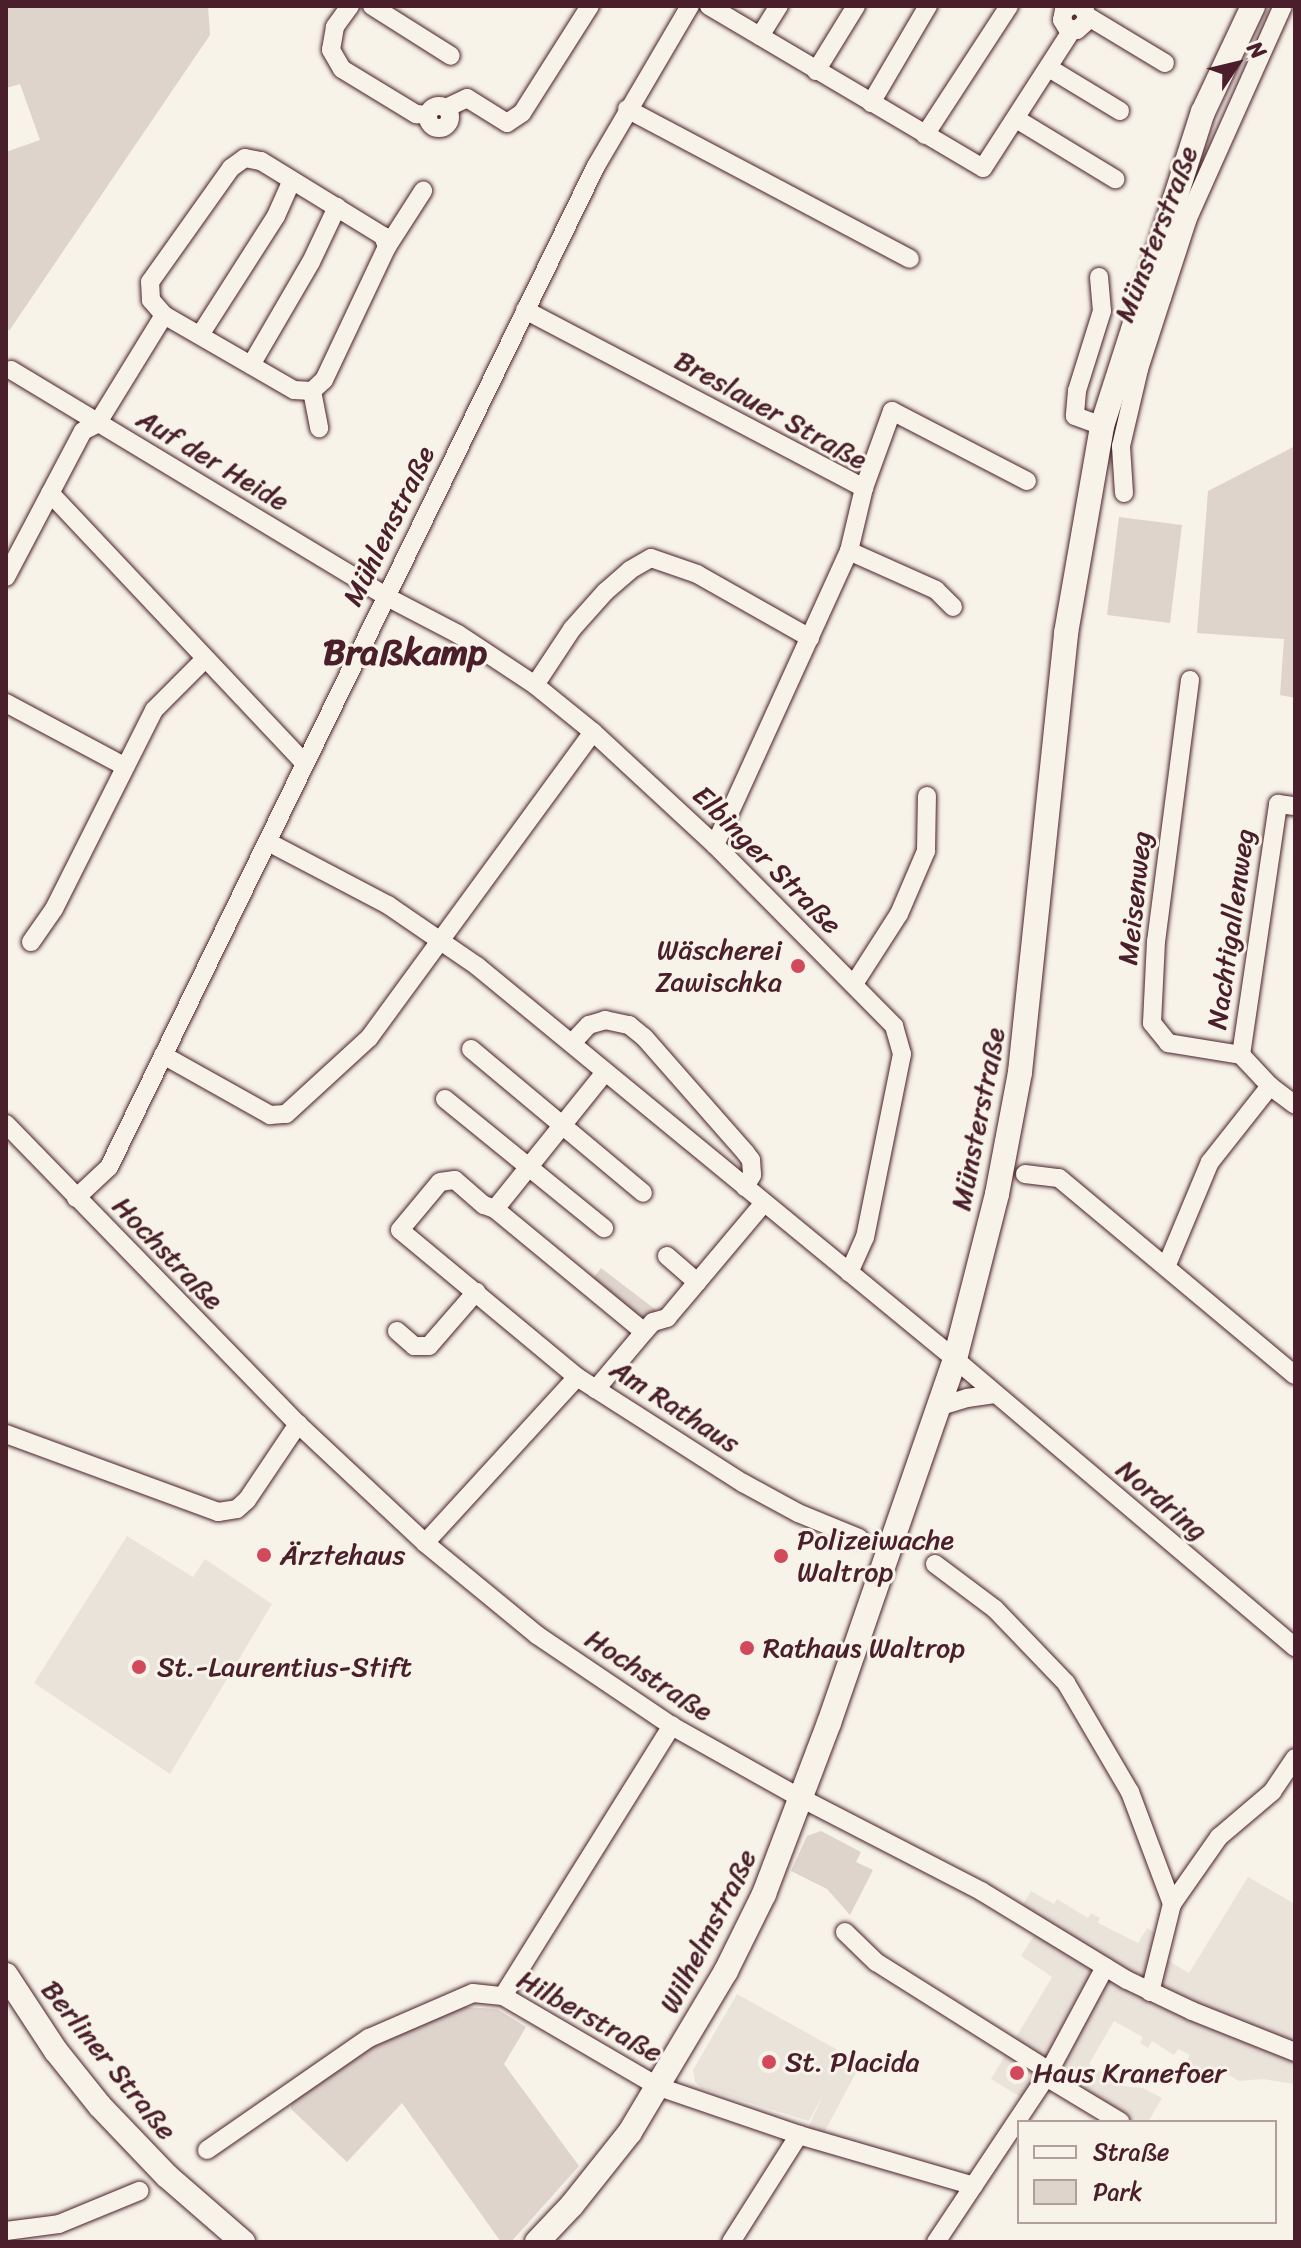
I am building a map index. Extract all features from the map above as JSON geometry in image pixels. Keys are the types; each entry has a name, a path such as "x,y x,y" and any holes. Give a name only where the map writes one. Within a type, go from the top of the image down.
{"main road":[{"name":"Münsterstraße","path":"802,1799 955,1359 997,1194 1020,1072 1066,633 1102,426 1203,112 1253,6"},
{"name":"Wilhelmstraße","path":"537,2242 572,2205 630,2132 659,2087 741,1941 764,1894 802,1799"},
{"name":"Berliner Straße","path":"6,1975 56,2051 100,2106 150,2160 243,2242"}],"street":[{"path":"350,6 335,27 331,50 342,69 416,114 437,112 467,98 507,123 522,113 590,6"},
{"path":"372,6 451,56"},
{"name":"Mühlenstraße","path":"76,1198 109,1167 525,310 627,109 690,6"},
{"path":"709,6 983,168 1018,120 1072,30 1085,25 1083,11"},
{"path":"760,36 779,6"},
{"path":"816,71 856,6"},
{"path":"871,103 928,6"},
{"path":"925,135 1009,6"},
{"path":"1071,6 1064,10 1062,20 1072,30"},
{"name":"Münsterstraße","path":"1124,493 1121,446 1139,369 1157,312 1188,218 1283,6"},
{"path":"1083,11 1165,63"},
{"path":"1049,68 1120,111"},
{"path":"627,109 910,259"},
{"path":"1018,120 1115,179"},
{"path":"387,247 383,236 337,207 261,161 245,158 231,168 150,282 151,300 164,315 294,390 312,391 324,380 387,247 423,191"},
{"path":"200,335 276,216 292,180"},
{"path":"251,365 311,262 337,207"},
{"name":"Münsterstraße","path":"1099,277 1102,311 1077,391 1075,416 1102,426"},
{"name":"Breslauer Straße","path":"525,310 864,488 849,551 715,845"},
{"path":"6,577 83,431 97,424 164,315"},
{"name":"Auf der Heide","path":"11,370 387,597"},
{"path":"312,391 319,428"},
{"path":"864,488 892,411 1027,481"},
{"path":"50,493 305,764"},
{"path":"849,551 936,590 953,607"},
{"path":"535,685 572,629 605,592 630,570 651,558 697,574 810,638"},
{"name":"Elbinger Straße","path":"387,597 458,634 535,685 593,732 715,845 894,1026 902,1054 865,1237 849,1273"},
{"path":"31,942 54,909 154,710 205,659"},
{"name":"Meisenweg","path":"1190,680 1156,941 1152,1023 1168,1043 1241,1055"},
{"path":"6,703 124,766"},
{"path":"163,1055 279,1117 369,1038 439,938 593,732"},
{"path":"854,984 899,914 926,851 927,796"},
{"name":"Nachtigallenweg","path":"1289,805 1278,804 1241,1055 1270,1086 1295,1105"},
{"name":"Nordring","path":"268,842 388,905 439,938 572,1043 955,1359 1295,1647"},
{"path":"572,1043 589,1025 605,1020 629,1025 644,1037 751,1160 752,1175 745,1187"},
{"path":"471,1049 643,1193"},
{"path":"495,1209 605,1072"},
{"path":"1166,1267 1210,1162 1270,1086"},
{"path":"445,1099 604,1228"},
{"name":"Hochstraße","path":"6,1124 298,1424 425,1543 537,1635 672,1726 802,1799 981,1891 1150,1992 1295,2052"},
{"path":"1025,1174 1059,1178 1295,1375"},
{"path":"577,1377 400,1230 440,1182 455,1180 484,1205 495,1209 644,1332"},
{"path":"596,1389 653,1322 667,1318 764,1203"},
{"path":"667,1256 697,1282"},
{"path":"397,1331 414,1346 429,1346 476,1292"},
{"name":"Am Rathaus","path":"425,1543 577,1377 743,1483 798,1513 859,1538"},
{"path":"938,1407 995,1394"},
{"path":"6,1434 218,1512 237,1509 247,1500 298,1424"},
{"path":"935,1564 995,1609 1066,1683 1130,1792 1172,1904"},
{"path":"503,1996 672,1726"},
{"path":"1150,1992 1172,1904 1219,1837 1272,1792 1295,1758"},
{"path":"845,1932 876,1962 1118,2120"},
{"path":"1018,2120 1048,2074 1105,1967"},
{"name":"Hilberstraße","path":"207,2150 369,2038 473,1993 503,1996 659,2087 799,2135 974,2186"},
{"path":"936,2242 1017,2121"},
{"path":"731,2242 799,2135"},
{"path":"6,2231 59,2224 139,2191"}],"shaded area":[{"name":"St.-Laurentius-Stift","path":"127,1536 193,1577 205,1559 272,1604 170,1774 34,1683"},
{"path":"1248,1877 1295,1904 1295,2084 1262,2079 1239,2081 1220,2070 1203,2075 1185,2064 1190,2055 1178,2049 1174,2055 1152,2041 1148,2048 1140,2043 1143,2037 1114,2021 1089,2064 1124,2086 1143,2088 1162,2098 1149,2120 1123,2120 1051,2075 1032,2104 991,2079 1052,1977 1021,1956 1036,1932 1022,1906 1031,1891 1054,1904 1057,1899 1088,1918 1091,1913 1100,1918 1098,1923 1138,1943 1147,1928 1157,1934 1149,1949 1189,1973"},
{"name":"St. Placida","path":"737,1994 861,2063 824,2133 808,2128 823,2095 809,2121 701,2088 695,2082 693,2070"}],"green space":[{"path":"6,6 208,6 210,35 9,331 6,322 6,152 40,140 20,84 6,88"},
{"path":"1295,446 1295,698 1280,695 1284,639 1197,633 1208,491"},
{"path":"1119,517 1182,525 1170,623 1107,615"},
{"path":"601,1268 656,1310 643,1325 591,1281"},
{"path":"821,1831 861,1852 856,1862 873,1870 850,1915 827,1889 791,1871 807,1836"},
{"path":"463,2007 497,2009 526,2027 504,2064 579,2166 511,2242 501,2242 402,2103 347,2162 291,2109 291,2097 362,2047 445,2010"}],"place":[{"name":"Wäscherei Zawischka","path":"798,966"},
{"name":"Ärztehaus","path":"264,1555"},
{"name":"Polizeiwache Waltrop","path":"781,1556"},
{"name":"Rathaus Waltrop","path":"747,1648"},
{"name":"St.-Laurentius-Stift","path":"139,1667"},
{"name":"St. Placida","path":"769,2062"},
{"name":"Haus Kranefoer","path":"1017,2073"}],"district":[{"name":"Braßkamp","path":"405,653"}]}
